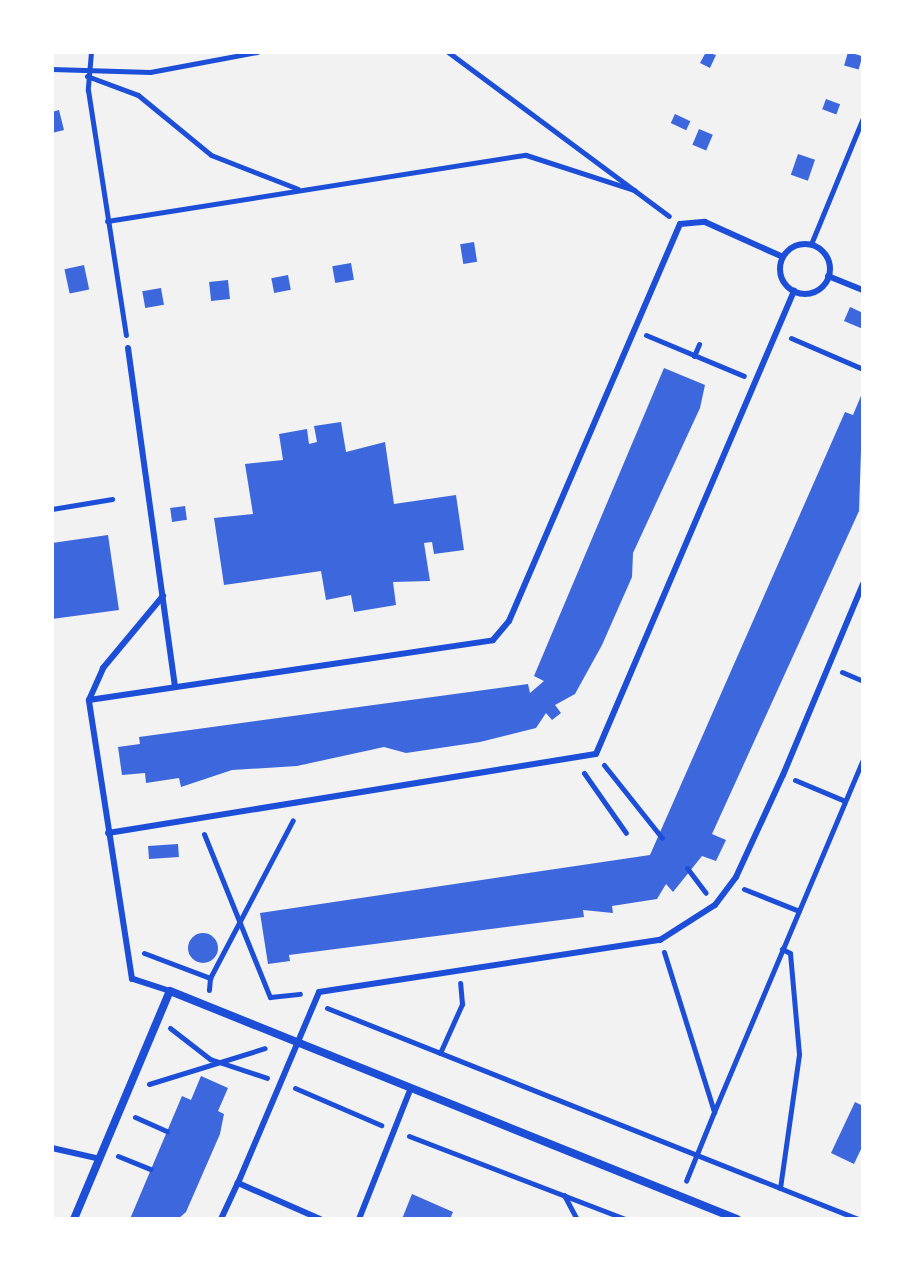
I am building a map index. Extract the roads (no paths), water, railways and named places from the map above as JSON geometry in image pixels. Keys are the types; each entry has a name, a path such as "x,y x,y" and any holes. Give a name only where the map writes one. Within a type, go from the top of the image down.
{"street":[{"path":"74,1219 170,991 209,1010 297,1041 410,1090 737,1219"}],"lane":[{"path":"89,700 493,640 509,621 632,329 680,224 705,222 783,257"},
{"path":"811,244 826,256 828,276 817,290 794,291 783,281 783,257 792,247 811,244"},
{"path":"828,276 863,290"},
{"path":"108,833 303,800 576,762 596,754 794,291"},
{"path":"128,348 175,687"},
{"path":"221,1219 319,992 660,940 715,905 732,884 783,775 863,584"},
{"path":"163,596 103,668 89,700 132,979 170,991"},
{"path":"359,1219 410,1090"},
{"path":"52,1148 100,1159"},
{"path":"238,1183 320,1219"}]}
